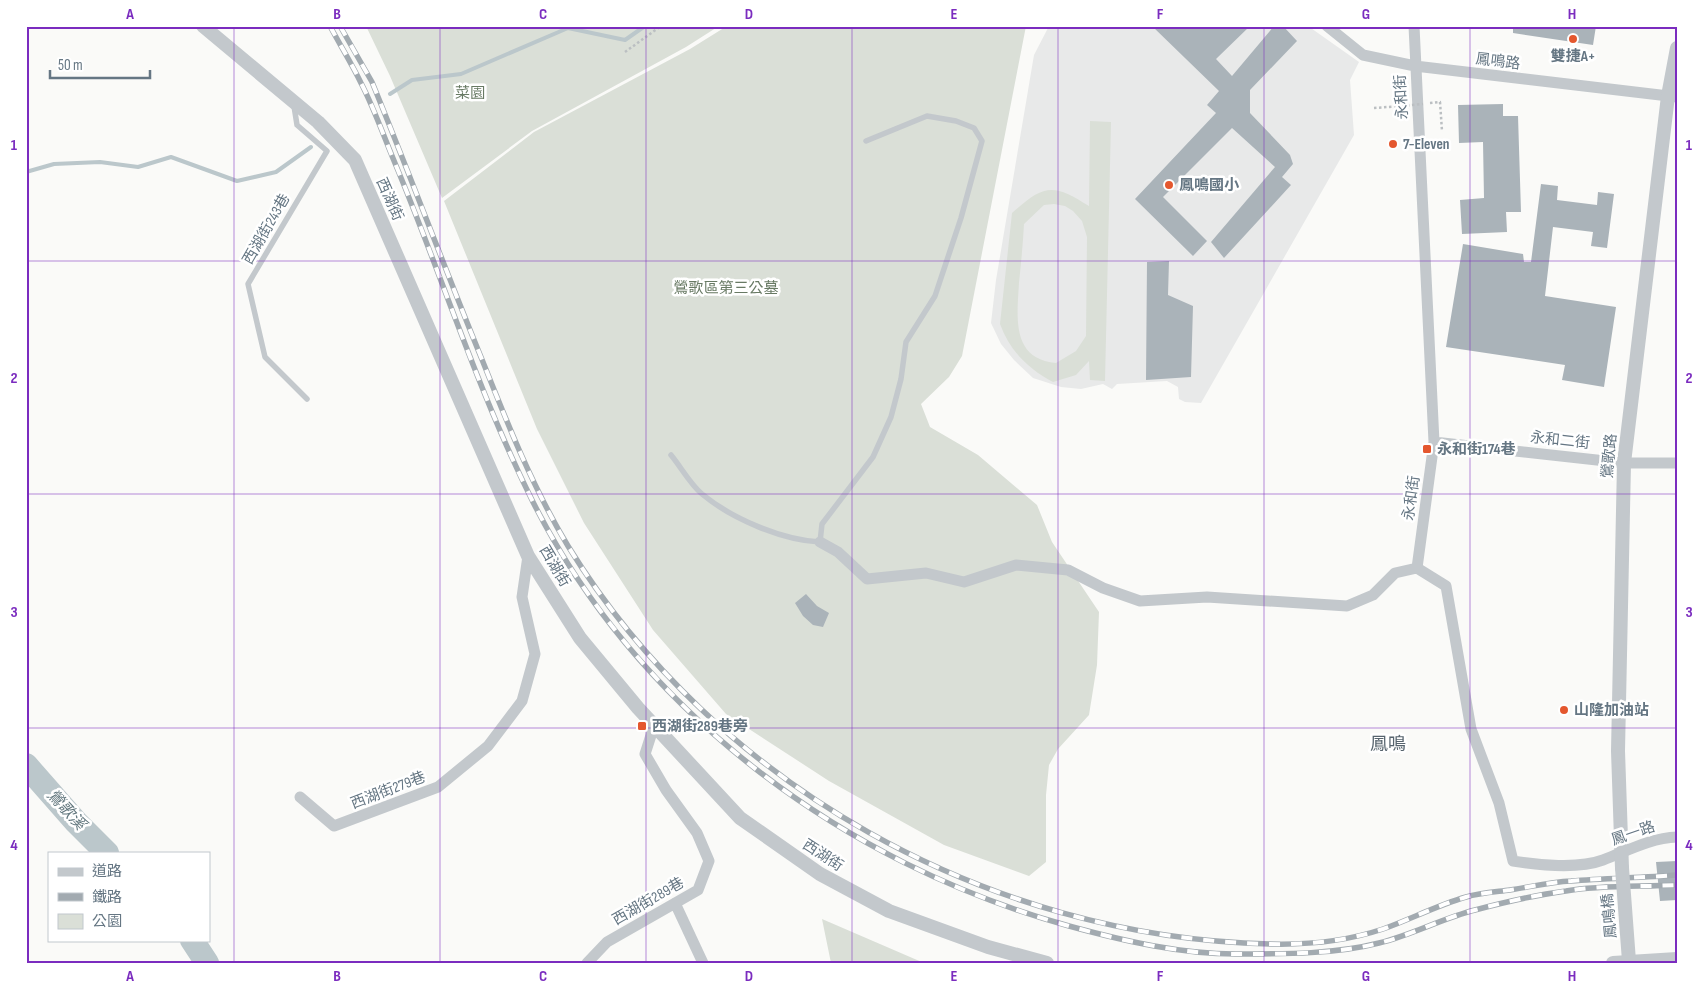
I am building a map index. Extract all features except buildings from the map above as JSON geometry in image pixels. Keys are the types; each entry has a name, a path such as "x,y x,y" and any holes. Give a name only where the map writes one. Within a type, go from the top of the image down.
{"street":[{"name":"西湖街","path":"203,26 318,122 354,160 528,556 580,638 654,726 740,818 820,874 890,911 988,947 1047,963"},
{"name":"鳳鳴路","path":"1327,26 1363,55 1415,66 1672,97"},
{"name":"永和街","path":"1414,26 1434,442 1417,568"},
{"name":"鶯歌路","path":"1622,868 1618,752 1624,463 1677,48"},
{"name":"永和二街","path":"1434,442 1624,463 1677,463"},
{"path":"820,542 838,552 867,579 926,572 964,582 1016,564 1068,570 1103,588 1140,601 1208,597 1347,606 1373,595 1395,572 1417,568"},
{"name":"西湖街279巷","path":"300,797 334,826 438,787 488,746 522,701 535,654 522,598 528,556"},
{"name":"鳳一路","path":"1417,568 1446,586 1472,729 1499,803 1513,861 1548,867 1601,861 1662,837 1677,836"},
{"name":"西湖街289巷","path":"587,963 607,942 698,890 709,861 697,833 666,790 645,754 654,726"},
{"name":"鳳鳴橋","path":"1622,868 1629,962"},
{"path":"675,904 703,963"},
{"path":"1613,963 1677,959"}],"lane":[{"name":"西湖街243巷","path":"294,102 297,125 327,151 248,284 265,357 306,399"},
{"path":"671,455 701,494 730,512 779,535 800,541 820,542 822,524 873,457 891,417 901,379 906,342 935,296 961,218 982,140 974,128 956,121 927,116 866,141"}],"path":[{"path":"625,52 661,26"},
{"path":"1374,108 1440,102 1442,131"},
{"path":"1677,852 1677,871"}],"shaded area":[{"name":"鳳鳴國小","path":"1049,26 1308,26 1359,62 1350,80 1354,135 1201,403 1185,402 1179,399 1178,387 1167,381 1117,384 1112,389 1103,384 1081,389 1061,387 1033,378 1001,344 991,323 996,280 1034,55"}],"green space":[{"name":"菜園","path":"366,26 719,26 686,47 532,131 442,198 390,76"},
{"name":"鶯歌區第三公墓","path":"727,26 1026,26 962,356 949,377 921,404 930,427 978,455 1037,505 1052,542 1099,612 1097,665 1089,715 1058,749 1049,765 1046,795 1046,862 1029,876 944,845 829,781 726,714 653,630 584,523 537,429 444,201 534,132 690,49"},
{"path":"1090,121 1111,122 1105,381 1090,380 1089,361 1076,375 1053,382 1021,358 1009,343 1000,324 1012,213 1032,196 1049,190 1066,193 1089,206","holes":["1044,205 1065,206 1073,211 1082,221 1087,237 1086,336 1076,351 1056,363 1041,360 1031,354 1024,345 1018,322 1018,296 1024,224"]},
{"path":"822,919 924,963 831,963"}],"waterway":[{"path":"390,94 412,80 461,74 568,28 625,40 645,26"},
{"path":"26,172 54,164 100,162 138,167 171,157 237,181 276,172 311,147"},
{"name":"鶯歌溪","path":"26,765 76,822 106,852"},
{"name":"鶯歌溪","path":"193,942 207,963"}],"railway":[{"path":"330,26 366,93 375,114 495,420 533,502 577,578 630,648 690,712 756,770 828,820 905,863 986,899 1090,932 1176,950 1220,954 1311,953 1363,947 1403,936 1463,913 1532,897 1593,888 1677,885"},
{"path":"340,26 372,82 512,433 543,502 568,546 629,631 700,708 781,775 869,832 963,878 1062,913 1165,935 1270,944 1313,943 1356,937 1383,929 1456,900 1482,894 1548,883 1677,875"}],"place":[{"name":"雙捷A+","path":"1573,39"},
{"name":"7-Eleven","path":"1393,144"},
{"name":"鳳鳴國小","path":"1169,185"},
{"name":"永和街174巷","path":"1427,449"},
{"name":"山隆加油站","path":"1564,710"},
{"name":"西湖街289巷旁","path":"642,726"}],"district":[{"name":"鳳鳴","path":"1388,744"}]}
